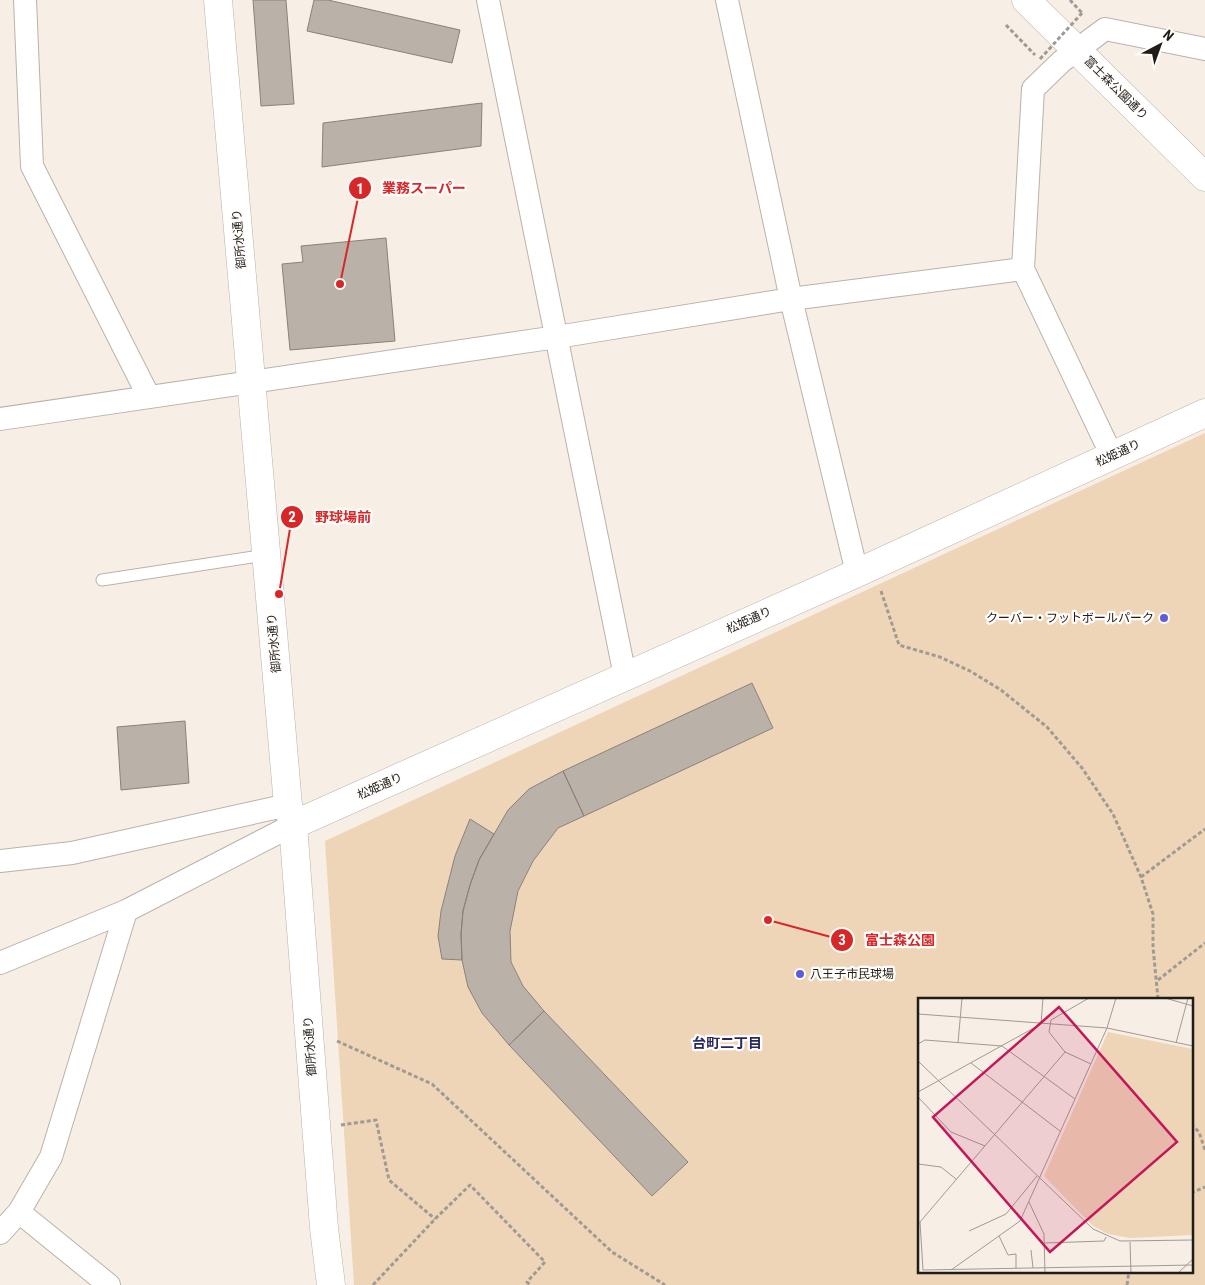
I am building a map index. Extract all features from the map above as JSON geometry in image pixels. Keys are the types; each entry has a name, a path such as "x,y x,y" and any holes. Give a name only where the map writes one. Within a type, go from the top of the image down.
{"street":[{"path":"25,0 32,166 149,397"},
{"name":"御所水通り","path":"218,0 290,815 324,1228 331,1285"},
{"path":"488,0 625,676"},
{"path":"727,0 791,300 868,578"},
{"name":"富士森公園通り","path":"1026,1 1205,177"},
{"path":"1112,456 1023,269 1033,89 1062,61 1104,29 1205,49"},
{"path":"0,419 557,337 791,300 1023,269"},
{"name":"松姫通り","path":"290,815 625,676 868,578 1112,456 1205,413"},
{"path":"0,861 72,853 290,815"},
{"path":"0,963 126,912 290,815"},
{"path":"0,1233 19,1212 50,1157 126,912"},
{"path":"19,1212 109,1285"}],"lane":[{"path":"102,580 266,555"}],"path":[{"path":"1006,25 1040,59 1082,13 1070,0"},
{"path":"868,578 899,645 940,657 970,671 1001,690 1046,727 1082,768 1113,814 1142,877 1152,914 1158,998"},
{"path":"1142,877 1205,829"},
{"path":"1157,980 1205,943"},
{"path":"330,1037 432,1084 612,1252 665,1285"},
{"path":"336,1126 376,1120 390,1180 435,1219"},
{"path":"1192,1125 1199,1132 1205,1150"},
{"path":"373,1285 470,1185 545,1262 527,1284"},
{"path":"1192,1193 1205,1187"},
{"path":"1127,1285 1129,1272"}],"shaded area":[{"path":"1205,433 1205,1285 354,1285 325,841"}],"building":[{"path":"253,0 286,0 294,104 261,106"},
{"path":"314,0 328,0 460,30 452,63 307,31"},
{"path":"482,103 481,146 322,167 323,123"},
{"path":"386,238 395,341 290,350 282,264 303,262 301,246"},
{"path":"752,683 773,728 584,816 563,771"},
{"path":"185,721 189,783 121,790 117,727"},
{"path":"563,771 584,816 558,828 533,861 518,891 510,931 511,962 523,986 544,1011 509,1045 482,1013 468,987 462,960 461,934 463,911 479,860 508,810 529,789"},
{"path":"470,819 494,834 479,860 463,911 461,934 462,960 442,959 438,936 441,911 455,856"},
{"path":"544,1011 688,1162 652,1196 509,1045"}],"place":[{"name":"業務スーパー","path":"340,284"},
{"name":"野球場前","path":"279,594"},
{"name":"クーバー・フットボールパーク","path":"1164,618"},
{"name":"富士森公園","path":"768,920"},
{"name":"八王子市民球場","path":"800,974"}],"district":[{"name":"台町二丁目","path":"727,1043"}]}
